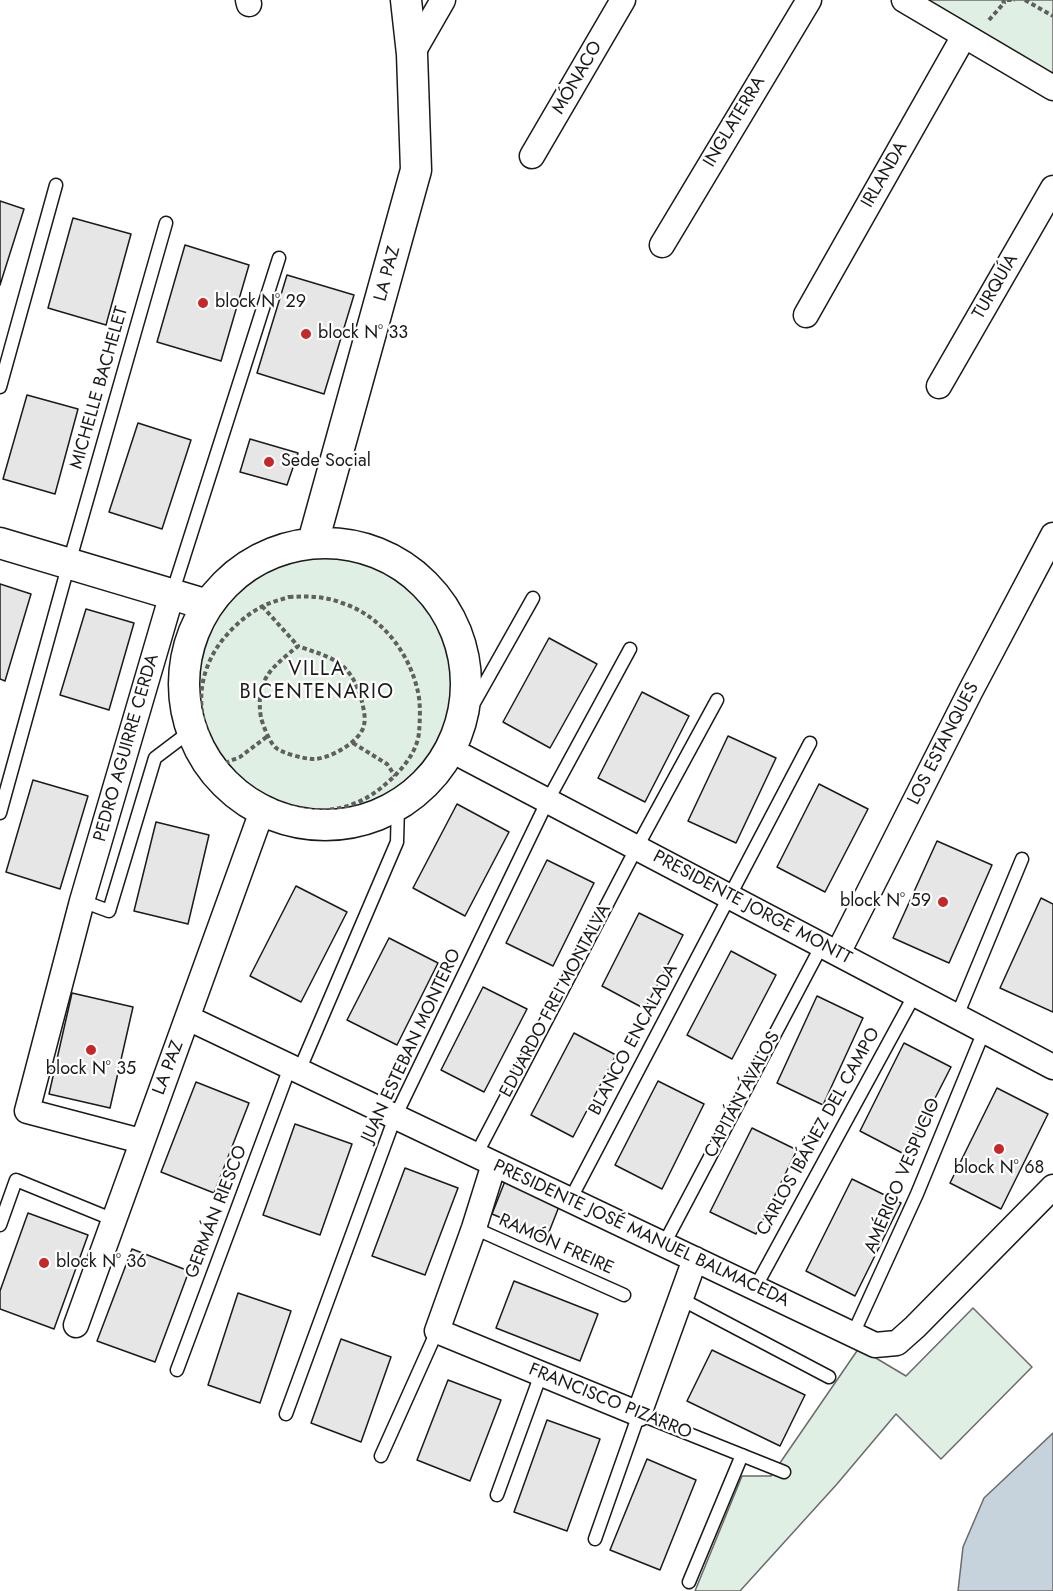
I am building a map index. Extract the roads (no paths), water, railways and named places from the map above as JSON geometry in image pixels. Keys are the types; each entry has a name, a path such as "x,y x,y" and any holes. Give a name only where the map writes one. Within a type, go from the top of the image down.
{"street":[{"name":"LA PAZ","path":"313,543 416,170 412,54 406,0"},
{"path":"412,54 443,0"},
{"name":"MÓNACO","path":"532,156 623,0"},
{"name":"INGLATERRA","path":"662,245 809,0"},
{"path":"904,0 1053,88"},
{"name":"IRLANDA","path":"806,315 964,36"},
{"name":"TURQUÍA","path":"939,386 1053,188"},
{"name":"LOS ESTANQUES","path":"830,950 1053,535"},
{"path":"0,543 208,605"},
{"path":"313,543 360,546 403,565 437,598 459,639 467,686 458,732 451,750 434,775 398,806 354,823 307,825 262,811 231,790 208,763 192,730 184,687 189,644 208,605 228,581 253,562 282,549 313,543"},
{"name":"PEDRO AGUIRRE CERDA","path":"141,1141 27,1111 82,901 172,594"},
{"name":"PRESIDENTE JORGE MONTT","path":"451,750 984,1031 1051,1062"},
{"name":"LA PAZ","path":"76,1325 262,811"},
{"name":"PRESIDENTE JOSÉ MANUEL BALMACEDA","path":"188,1018 875,1345 897,1343 915,1328 1053,1187"},
{"name":"EDUARDO FREI MONTALVA","path":"437,1331 474,1228 485,1159"},
{"path":"639,1414 695,1259"},
{"name":"FRANCISCO PIZARRO","path":"437,1331 639,1414"}],"lane":[{"path":"0,387 56,185"},
{"name":"MICHELLE BACHELET","path":"0,813 166,223"},
{"path":"172,594 279,258"},
{"path":"463,707 476,701 533,598"},
{"name":"JUAN ESTEBAN MONTERO","path":"286,1414 395,1117 548,800 630,649"},
{"name":"EDUARDO FREI MONTALVA","path":"485,1159 637,847 717,700"},
{"path":"82,901 110,911 155,758 192,730"},
{"name":"BLANCO ENCALADA","path":"570,1200 810,742"},
{"name":"GERMÁN RIESCO","path":"177,1370 295,1069 397,842 398,806"},
{"path":"957,1016 1022,859"},
{"name":"CAPITÁN ÁVALOS","path":"664,1244 830,950"},
{"name":"CARLOS IBÁÑEZ DEL CAMPO","path":"755,1288 915,994"},
{"name":"AMÉRICO VESPUCIO","path":"853,1334 917,1194 984,1031"},
{"path":"0,1225 16,1180 114,1220"},
{"name":"RAMÓN FREIRE","path":"474,1228 624,1295"},
{"path":"681,1299 829,1377"},
{"name":"EDUARDO FREI MONTALVA","path":"381,1456 437,1331"},
{"path":"496,1495 541,1374"},
{"path":"594,1539 639,1414"},
{"name":"FRANCISCO PIZARRO","path":"639,1414 784,1472"},
{"path":"689,1582 742,1455"}],"place":[{"name":"block N° 29","path":"203,303"},
{"name":"block N° 33","path":"306,334"},
{"name":"Sede Social","path":"269,462"},
{"name":"block N° 59","path":"943,902"},
{"name":"block N° 35","path":"91,1050"},
{"name":"block N° 68","path":"999,1149"},
{"name":"block N° 36","path":"44,1263"}],"district":[{"name":"VILLA BICENTENARIO","path":"317,682"}]}
